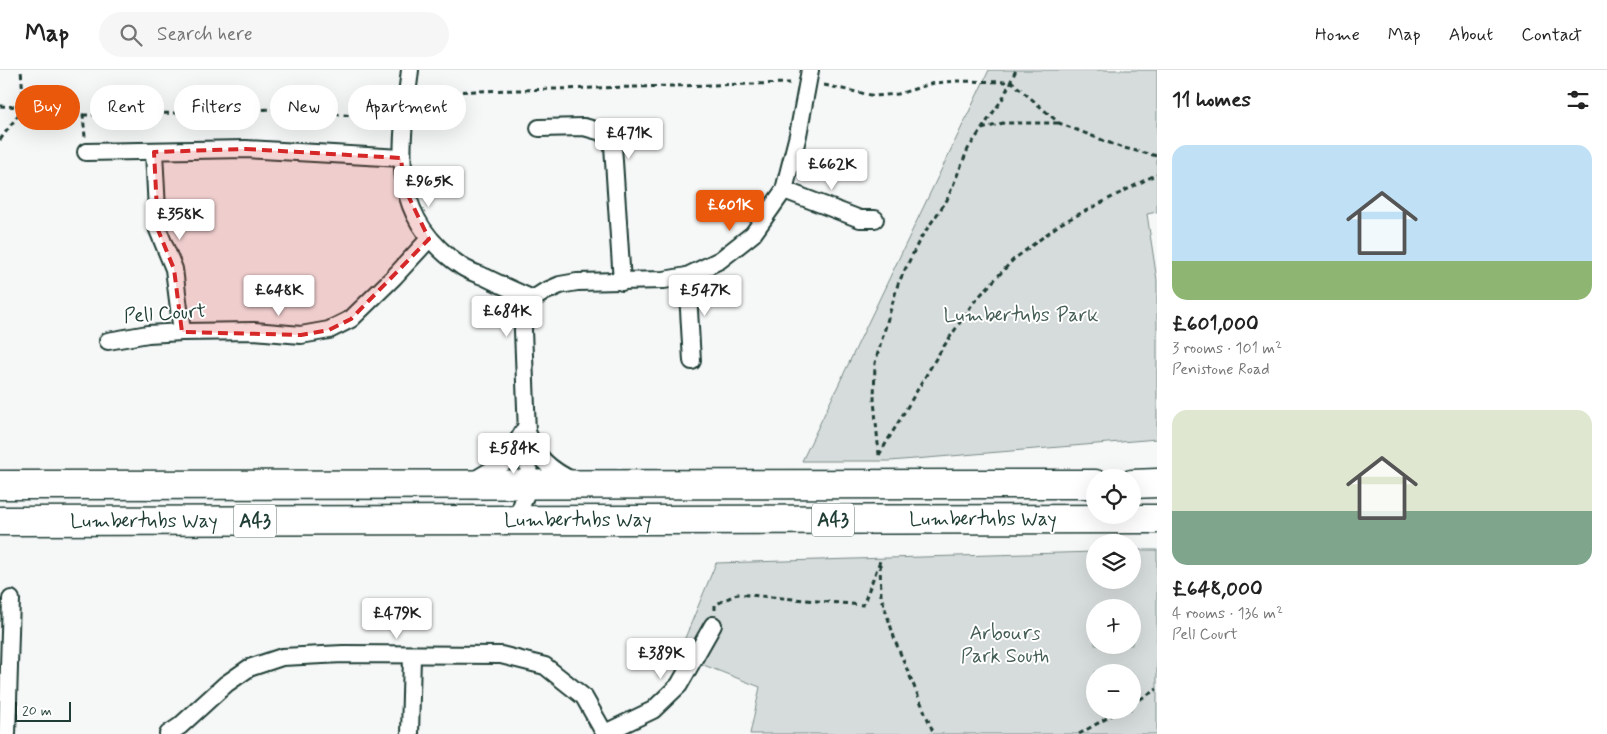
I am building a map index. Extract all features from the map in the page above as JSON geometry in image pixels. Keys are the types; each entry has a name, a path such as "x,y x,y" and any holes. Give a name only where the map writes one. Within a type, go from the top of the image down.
{"highway":[{"path":"1141,484 1157,483"},
{"name":"Lumbertubs Way","path":"0,485 1086,484"},
{"name":"Lumbertubs Way","path":"0,521 1157,519"}],"street":[{"path":"409,85 410,70"},
{"path":"509,520 520,510 529,485 523,330 524,312 533,299 560,285 577,282 664,280 687,276 720,260 754,234 784,190 798,135 809,76"},
{"path":"539,128 584,127 602,132 613,146 622,282"},
{"path":"404,130 402,158 404,187 414,212 429,239 462,267 533,299"},
{"path":"86,152 246,149 402,158"},
{"path":"154,152 158,230 174,269 182,332"},
{"path":"784,190 860,219 875,220"},
{"name":"Pell Court","path":"108,341 148,334 182,332 254,331 301,335 329,330 351,319 429,239"},
{"path":"687,276 692,361"},
{"path":"526,427 531,444 545,462 562,475 582,485"},
{"path":"465,485 505,462 526,427"},
{"path":"7,734 12,599"},
{"path":"168,734 180,726 226,684 249,668 282,658 343,654 412,656 501,655 545,666 584,697 605,733 653,710 679,685 713,625"},
{"path":"410,734 412,656"}],"path":[{"path":"22,70 23,85"},
{"path":"1016,70 1012,82 968,149 947,200 920,239 898,284 875,363 874,400 879,455 938,355 973,304 1013,260 1060,224 1157,174"},
{"path":"466,91 809,76 876,96 898,94 934,83 957,81 1012,82 1059,123 1120,148 1157,156"},
{"path":"0,106 15,107"},
{"path":"80,115 277,110 348,111"},
{"path":"83,115 86,152"},
{"path":"0,140 15,119"},
{"path":"981,129 1003,122 1059,123"},
{"path":"713,625 715,605 737,594 862,605 880,561 881,596 896,643 934,734"},
{"path":"1141,699 1157,689"},
{"path":"1079,734 1105,719"}],"highlighted area":[{"path":"246,149 401,158 404,187 429,239 351,319 329,330 301,335 182,332 174,269 158,230 154,152"}],"green space":[{"name":"Lumbertubs Park","path":"989,70 1157,70 1157,212 1147,214 1157,280 1157,439 890,461 802,461"},
{"name":"Arbours Park South","path":"1141,550 1157,550 1157,734 750,734 760,687 678,655 716,563 1086,552 1086,589 1141,589"}]}
